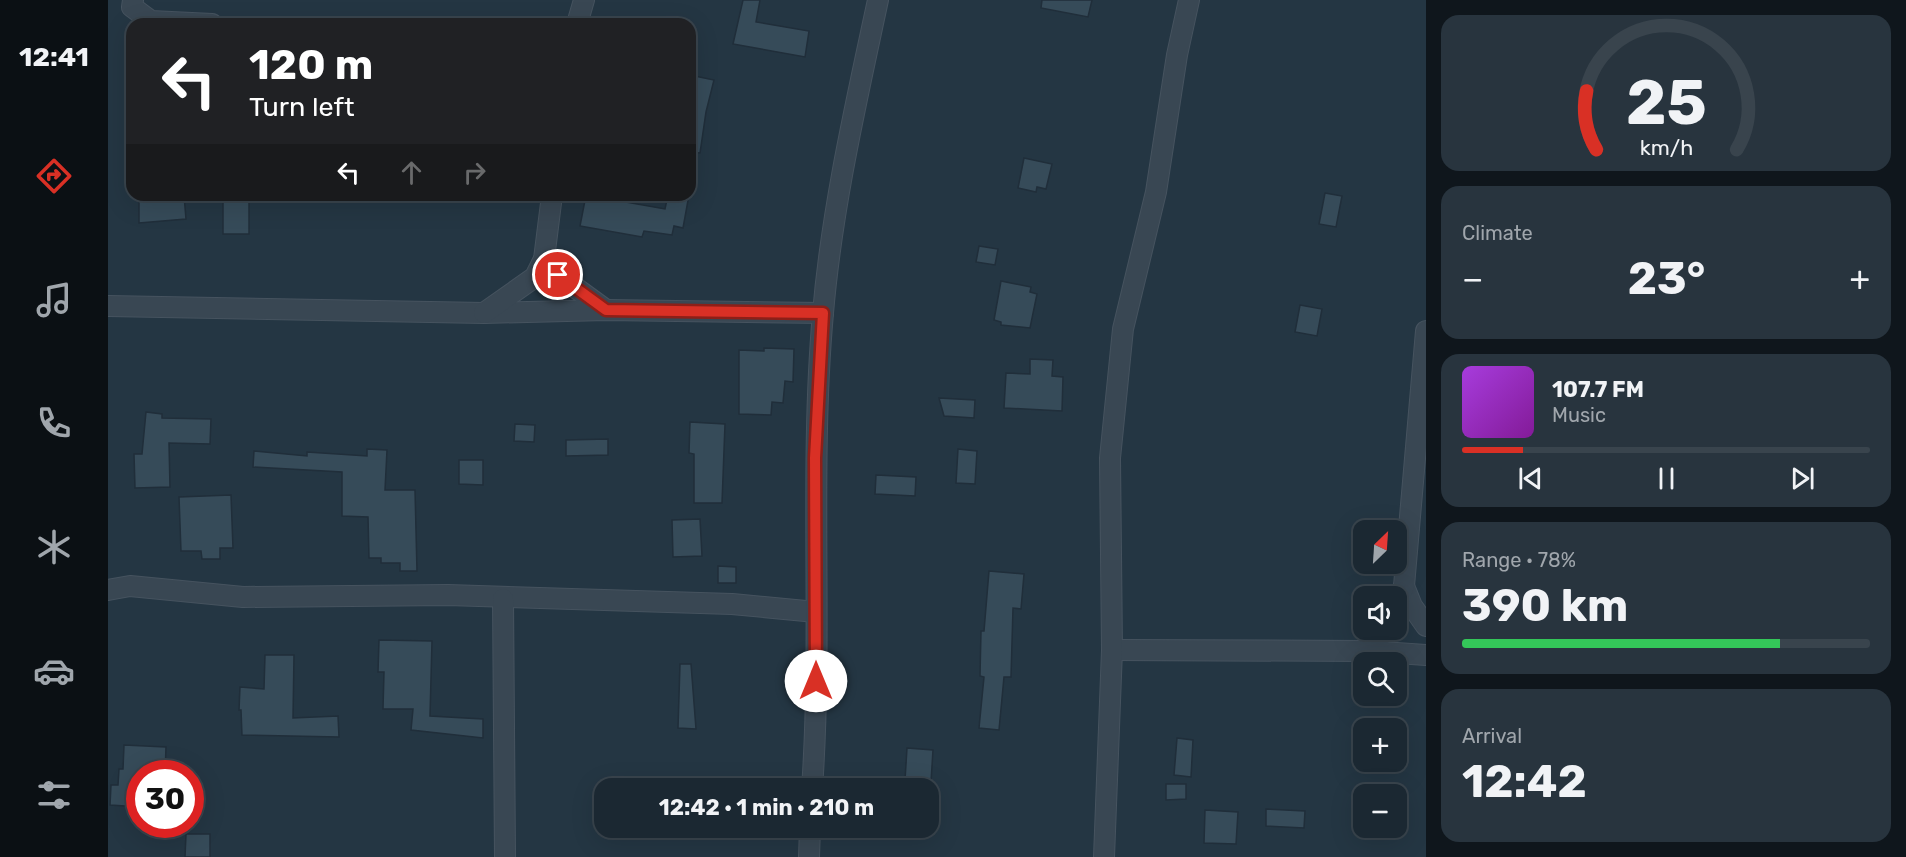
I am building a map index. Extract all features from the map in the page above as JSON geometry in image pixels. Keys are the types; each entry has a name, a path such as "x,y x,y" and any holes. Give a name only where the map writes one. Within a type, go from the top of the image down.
{"street":[{"path":"133,0 132,7 147,18"},
{"path":"579,18 584,0"},
{"path":"814,778 817,727 815,458 823,313 833,229 878,0"},
{"path":"1104,857 1112,650 1110,458 1123,329 1156,192 1177,55 1189,0"},
{"path":"484,313 535,278 544,259 551,201"},
{"path":"544,259 567,282 606,310"},
{"path":"108,306 484,313 606,310 823,313"},
{"path":"1404,586 1426,331"},
{"path":"108,590 130,586 243,597 414,595 732,604 816,612"},
{"path":"1407,594 1412,606 1426,626"},
{"path":"503,599 505,857"},
{"path":"1368,651 1377,640"},
{"path":"1112,650 1368,651 1426,655"},
{"path":"809,857 810,838"}],"building":[{"path":"743,0 760,0 756,22 809,31 805,57 733,44"},
{"path":"1042,0 1092,0 1088,17 1041,8"},
{"path":"696,76 714,80 706,112 700,153 696,153"},
{"path":"1024,158 1052,164 1046,189 1037,187 1036,192 1018,188"},
{"path":"1325,193 1342,196 1336,227 1319,224"},
{"path":"139,201 184,201 186,219 139,223"},
{"path":"223,201 249,201 249,234 223,234"},
{"path":"585,201 620,201 665,209 667,201 688,201 683,228 674,226 672,235 644,231 642,237 580,226"},
{"path":"979,246 998,249 995,265 976,262"},
{"path":"1001,281 1031,287 1030,292 1037,294 1030,328 1001,325 1001,322 994,320"},
{"path":"1300,305 1322,309 1317,336 1295,332"},
{"path":"764,348 794,349 793,382 785,381 783,403 772,402 771,415 739,414 739,350 764,351"},
{"path":"1030,359 1053,360 1052,376 1063,377 1062,411 1004,408 1006,373 1030,374"},
{"path":"939,398 975,400 974,418 944,416"},
{"path":"146,412 162,414 162,418 211,419 210,444 169,443 170,487 135,488 134,454 142,454"},
{"path":"690,422 725,424 722,503 694,503 694,454 689,453"},
{"path":"515,424 535,425 534,442 514,441"},
{"path":"608,439 608,455 566,456 566,440"},
{"path":"367,449 387,450 385,490 415,490 417,571 400,571 400,563 381,563 381,558 369,558 368,517 342,516 342,472 253,467 254,451 307,456 307,452 367,456"},
{"path":"958,449 977,451 975,484 956,483"},
{"path":"459,460 483,460 483,485 459,484"},
{"path":"876,475 916,477 915,496 875,494"},
{"path":"231,495 233,548 220,548 220,559 202,559 201,551 181,551 179,497"},
{"path":"700,519 702,556 673,557 672,520"},
{"path":"718,566 736,567 736,583 718,583"},
{"path":"989,571 1024,574 1021,609 1013,608 1011,677 1004,677 999,730 979,728 984,677 980,676 981,631 984,631"},
{"path":"379,640 432,641 430,716 483,719 483,738 411,730 413,709 383,709 384,672 378,672"},
{"path":"265,655 294,655 293,718 338,716 339,737 242,735 241,710 239,710 240,687 264,689"},
{"path":"680,664 691,664 696,729 678,728"},
{"path":"1177,738 1193,740 1191,777 1174,775"},
{"path":"124,745 166,747 166,760 126,760 126,806 110,805 111,785 118,785 119,769 123,769"},
{"path":"907,748 933,750 931,778 905,778"},
{"path":"1166,784 1186,784 1186,799 1166,800"},
{"path":"1266,809 1305,811 1304,828 1266,826"},
{"path":"1205,810 1238,812 1236,844 1204,843"},
{"path":"204,834 210,834 210,857 185,857 186,838 204,838"}],"route":[{"path":"558,275 606,310 823,313 815,458 816,681"}]}
